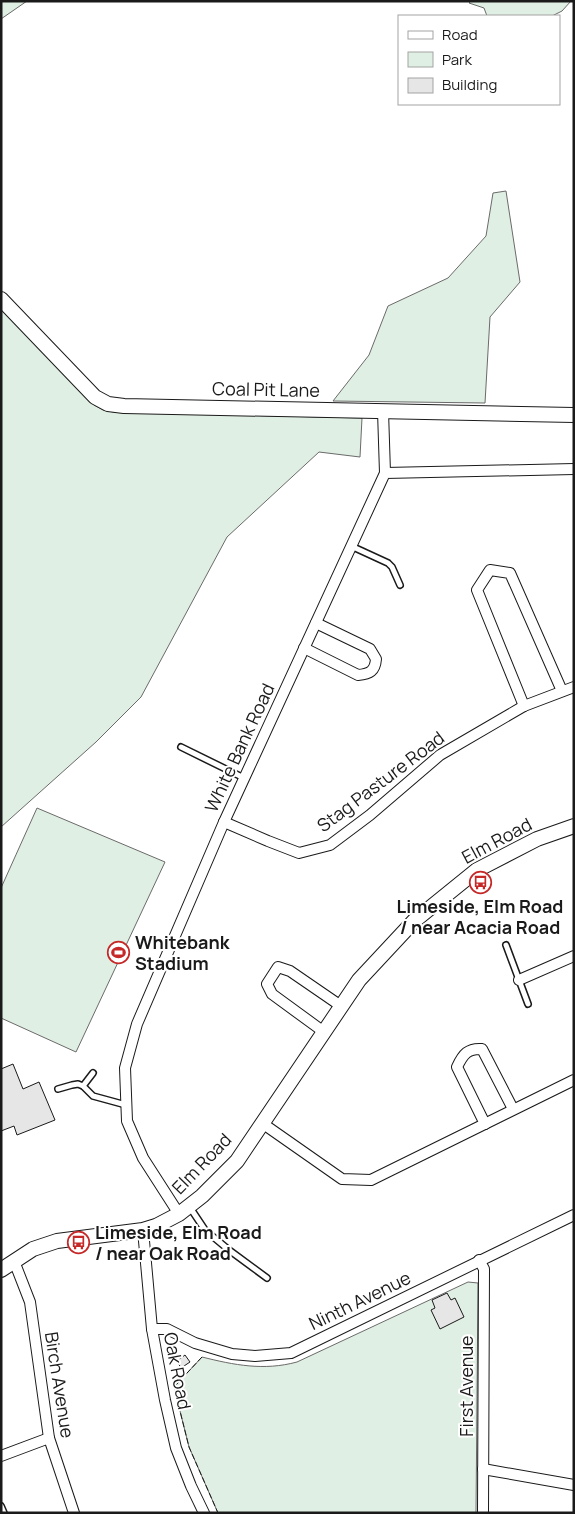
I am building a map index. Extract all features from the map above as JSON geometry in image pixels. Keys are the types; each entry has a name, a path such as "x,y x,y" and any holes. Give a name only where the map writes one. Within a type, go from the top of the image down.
{"street":[{"name":"Coal Pit Lane","path":"1,299 95,396 108,404 124,406 574,415"},
{"path":"383,411 385,473 574,469"},
{"name":"White Bank Road","path":"184,1210 143,1158 127,1121 125,1068 137,1024 224,822 385,473"},
{"path":"524,706 477,590 490,570 510,574 562,691"},
{"path":"304,648 358,675 371,672 376,667 376,658 370,649 316,623"},
{"name":"Stag Pasture Road","path":"224,822 268,842 299,853 330,845 370,815 440,755 524,706 574,687"},
{"name":"Elm Road","path":"1,1270 33,1249 57,1241 142,1230 156,1226 184,1210 202,1196 237,1161 359,980 414,921 477,870 537,838 574,826"},
{"path":"520,980 574,956"},
{"path":"324,1032 272,994 267,984 272,975 278,967 290,971 341,1006"},
{"path":"485,1124 457,1066 462,1056 473,1048 482,1049 513,1109"},
{"path":"262,1123 342,1179 370,1180 574,1080"},
{"name":"Ninth Avenue","path":"152,1329 167,1329 196,1343 232,1354 255,1356 291,1353 574,1215"},
{"name":"Oak Road","path":"142,1230 152,1329 164,1400 176,1448 204,1513"},
{"name":"First Avenue","path":"479,1260 484,1269 483,1513"},
{"name":"Birch Avenue","path":"14,1261 30,1302 49,1438 74,1513"},
{"path":"1,1456 49,1438"},
{"path":"483,1469 574,1485"}],"lane":[{"path":"351,546 388,562 392,566 400,586"},
{"path":"181,747 244,778"},
{"path":"506,945 528,1004"},
{"path":"83,1086 93,1073"},
{"path":"58,1089 72,1085 83,1086 93,1096 127,1105"},
{"path":"184,1210 229,1250 266,1278"},
{"path":"1,1506 4,1513"}],"green space":[{"path":"1,1 27,1 1,19"},
{"path":"471,1 571,1 562,11 554,15 487,15 484,8 469,3"},
{"path":"506,191 520,282 490,317 485,403 333,401 369,355 388,306 448,278 486,236 493,193"},
{"path":"1,309 94,405 103,410 114,412 362,418 360,457 319,452 227,537 141,697 96,742 1,827"},
{"path":"37,808 165,862 76,1052 1,1018 1,888"},
{"path":"468,1282 478,1283 476,1513 218,1513 189,1447 174,1387 202,1357 249,1366 285,1365 297,1362"}],"building":[{"path":"13,1064 23,1089 39,1082 55,1120 17,1135 14,1126 1,1131 1,1069"},
{"path":"447,1293 451,1300 455,1298 464,1317 440,1329 431,1310 435,1308 432,1300"},
{"path":"185,1355 190,1362 181,1368 177,1361"}],"fence":[{"path":"202,1357 174,1387 189,1447 218,1513"}],"place":[{"name":"Limeside, Elm Road / near Acacia Road","path":"480,882"},
{"name":"Whitebank Stadium","path":"119,953"},
{"name":"Limeside, Elm Road / near Oak Road","path":"79,1243"}]}
